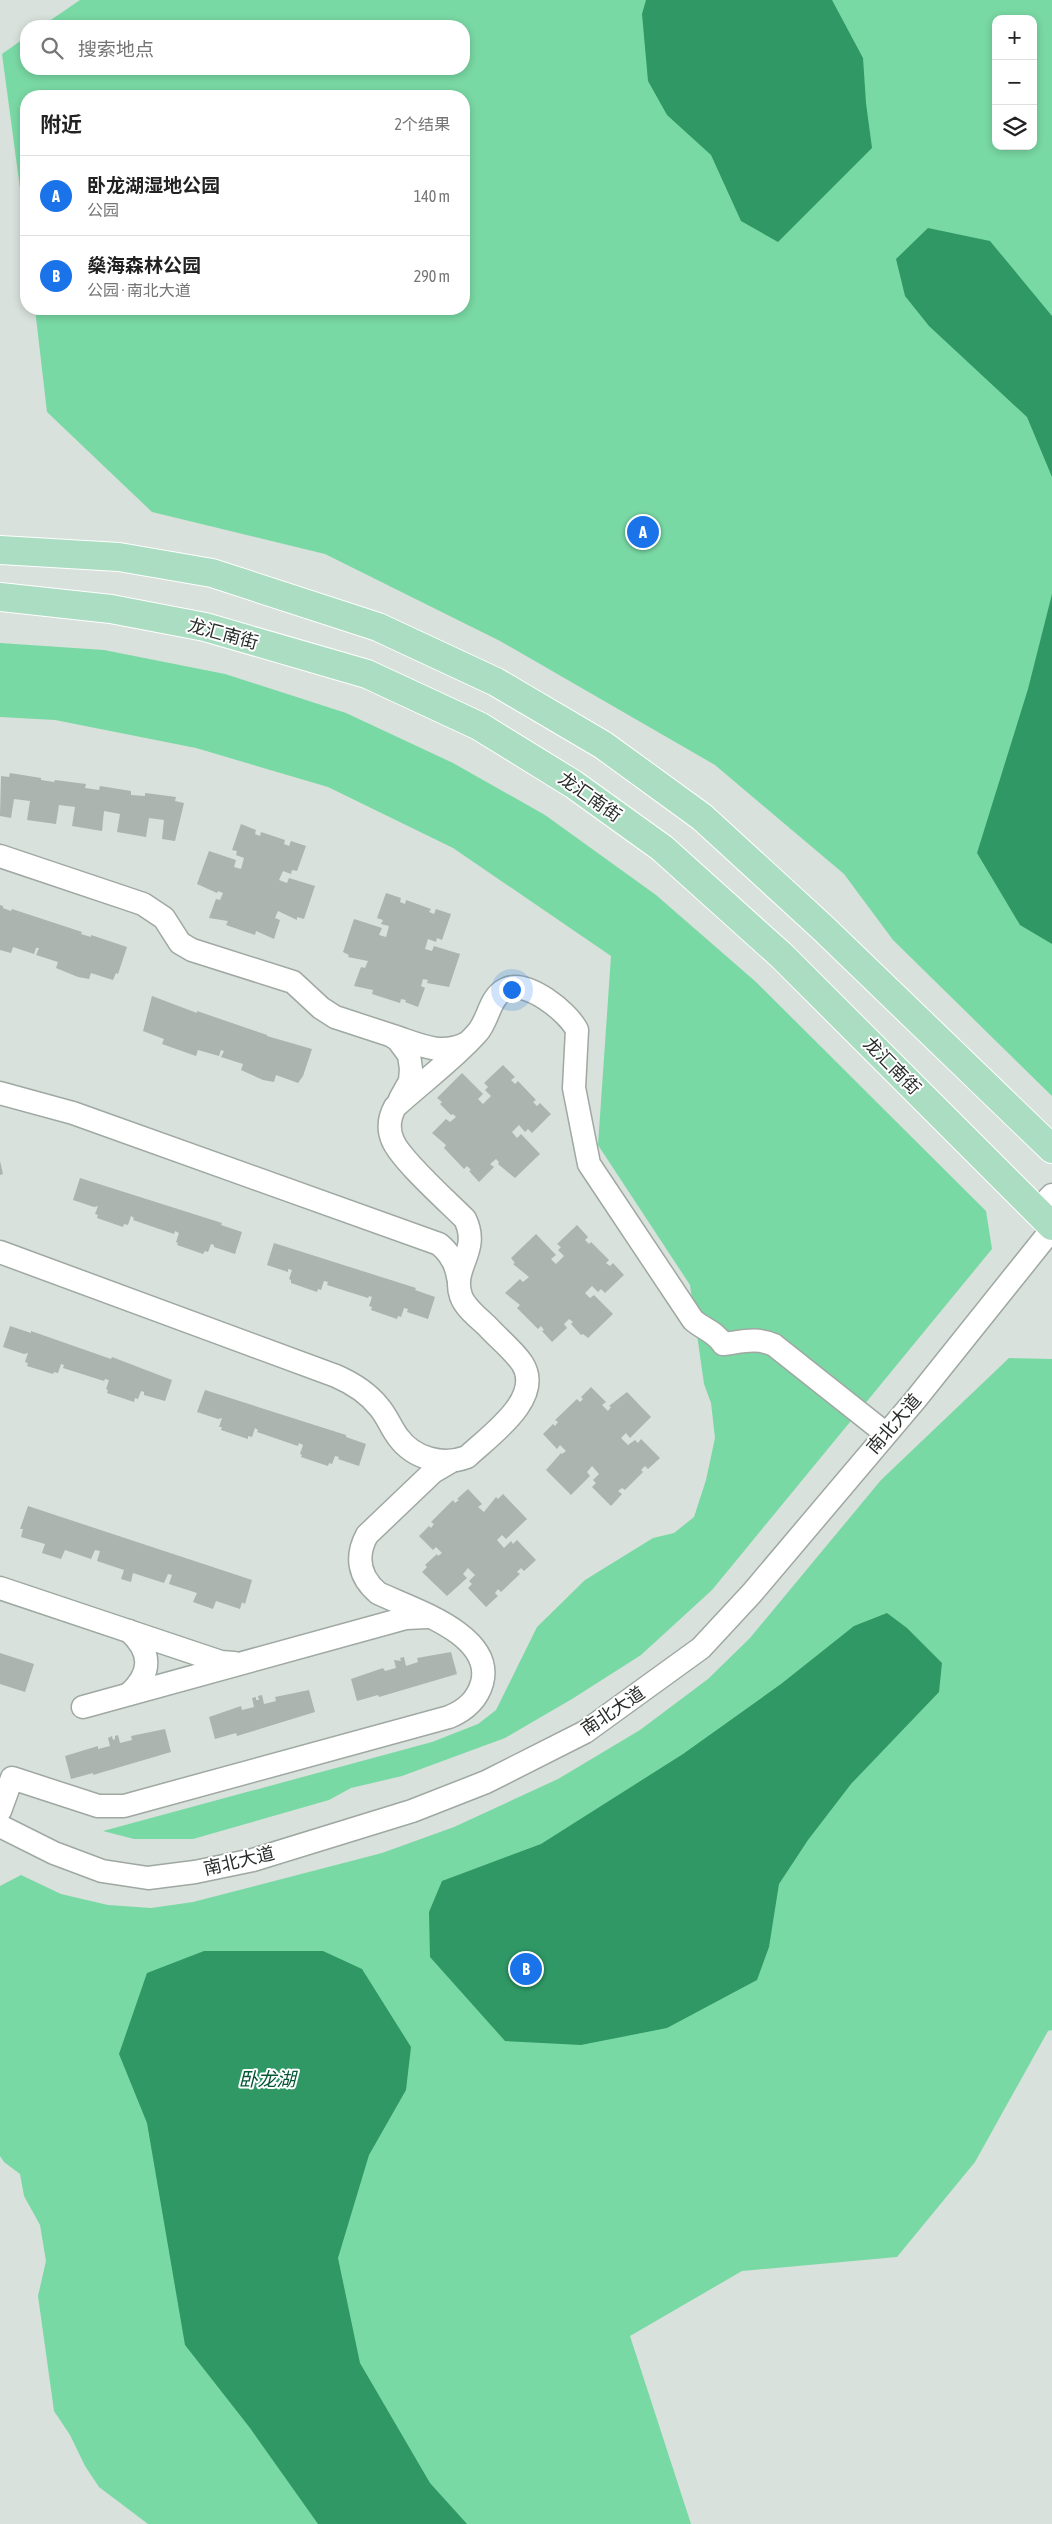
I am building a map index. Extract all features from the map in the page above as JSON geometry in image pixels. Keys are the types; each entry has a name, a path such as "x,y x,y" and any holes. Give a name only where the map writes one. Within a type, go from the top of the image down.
{"main road":[{"path":"0,550 119,557 212,573 378,627 496,682 603,746 702,817 823,928 1052,1149"},
{"name":"龙汇南街","path":"0,597 111,609 205,627 367,674 479,726 573,784 662,848 782,956 1048,1215"}],"street":[{"path":"0,856 143,904 157,911 180,943 192,950 293,982 321,1008 335,1017 437,1050 455,1049 465,1044"},
{"path":"394,1107 478,1032 498,994 507,988 527,989 567,1014 577,1030 574,1088 589,1164 692,1320 704,1330 717,1334 723,1344 764,1340 774,1345 885,1433"},
{"path":"390,1035 406,1048 411,1069 410,1081 390,1116 389,1126 393,1142 404,1156 465,1219 470,1234 469,1252 458,1276"},
{"path":"0,1093 73,1113 439,1244 448,1251 453,1260 464,1303 514,1353 523,1364 528,1376 526,1392 521,1406 467,1457 440,1466 367,1535 361,1546 360,1566 368,1585 378,1593 467,1638 476,1648 484,1670 478,1693 463,1711 449,1717 118,1807 98,1806 12,1778 0,1811"},
{"name":"南北大道","path":"0,1826 54,1853 102,1871 148,1878 253,1860 412,1812 486,1782 585,1732 701,1648 752,1593 885,1433 916,1399 1048,1215"},
{"path":"439,1244 462,1243 467,1240 470,1234"},
{"path":"0,1252 348,1381 380,1407 398,1437 414,1457 418,1482 413,1492"},
{"path":"407,1447 420,1455 450,1462"},
{"path":"0,1588 221,1662 240,1663"},
{"path":"371,1627 382,1615 383,1608 378,1593"},
{"path":"83,1707 371,1627 414,1616 428,1617"},
{"path":"129,1631 143,1647 146,1658 142,1680 129,1694"}],"shaded area":[{"path":"80,0 1052,0 1052,1096 893,940 844,874 715,765 500,641 325,554 152,512 47,412 36,315 470,315 470,90 20,90 20,188 2,54 20,41 20,75 470,75 470,20 51,20"},
{"path":"0,643 104,650 225,674 346,713 453,763 545,815 656,895 756,982 986,1211 992,1249 712,1590 641,1655 572,1699 505,1738 402,1776 351,1788 329,1800 193,1839 134,1839 103,1831 432,1742 478,1724 496,1710 537,1627 585,1580 653,1538 674,1533 694,1517 706,1480 715,1438 711,1403 704,1384 690,1285 598,1145 611,956 453,848 328,787 196,748 55,720 0,717"},
{"path":"1009,1358 1052,1359 1052,2030 1048,2031 975,2162 897,2257 742,2271 630,2336 691,2524 148,2524 99,2487 85,2466 70,2435 54,2411 38,2296 46,2261 40,2225 24,2196 20,2174 4,2162 0,2156 0,1886 21,1875 61,1894 108,1905 151,1908 193,1902 382,1853 454,1827 558,1779 640,1730 708,1679 750,1638 881,1480"}],"water":[{"path":"646,0 832,0 863,58 872,148 778,242 741,221 711,155 667,115 648,81 642,14"},
{"path":"928,228 990,241 1052,316 1052,477 1027,417 929,326 905,296 896,259"},
{"path":"1052,594 1052,944 1020,925 977,853 1028,689"},
{"path":"887,1613 907,1628 942,1663 939,1692 851,1784 808,1840 779,1884 769,1947 757,1980 667,2028 581,2045 505,2041 430,1957 429,1912 442,1881 541,1844 683,1754 781,1684 854,1626"},
{"name":"卧龙湖","path":"204,1951 323,1951 362,1969 411,2047 406,2090 369,2155 338,2258 360,2363 430,2483 467,2524 318,2524 250,2428 185,2345 147,2123 119,2054 147,1973"}],"building":[{"path":"10,773 54,782 55,780 86,784 85,788 99,790 100,786 131,791 131,795 145,796 145,793 176,797 175,801 184,803 175,841 162,839 164,820 149,818 146,837 117,832 120,814 104,811 102,831 72,826 75,807 59,805 56,824 27,820 30,801 14,799 11,818 0,816 1,776 9,777"},
{"path":"241,824 256,830 255,834 260,836 261,832 285,840 284,844 289,846 291,841 306,846 297,871 292,870 291,874 283,871 279,880 287,883 289,878 315,886 304,919 297,917 297,920 278,911 275,918 280,920 274,939 256,931 255,935 226,925 228,921 209,918 216,899 220,900 223,893 218,891 217,893 197,884 209,851 236,860 234,867 241,869 244,858 236,855 237,851 232,850"},
{"path":"386,893 401,898 400,902 405,904 406,900 431,909 429,912 434,914 436,909 451,914 442,940 437,938 436,942 428,939 425,949 432,951 434,946 460,954 449,987 427,983 428,980 423,979 421,986 425,988 418,1007 405,1002 406,1000 401,999 400,1003 372,994 373,990 354,986 361,967 365,968 368,961 348,957 349,955 343,952 354,919 382,928 379,935 386,937 389,926 381,924 383,920 377,918"},
{"path":"0,905 11,911 12,909 82,932 81,934 91,937 91,935 127,947 118,974 116,973 113,980 91,973 89,979 78,977 56,968 58,962 36,955 39,948 36,948 34,954 13,947 11,953 0,950"},
{"path":"152,996 197,1013 197,1011 267,1036 312,1049 303,1076 298,1083 276,1075 274,1082 263,1080 241,1070 243,1064 221,1057 224,1051 221,1050 219,1056 198,1050 196,1056 162,1044 164,1039 143,1031"},
{"path":"503,1065 515,1077 511,1080 515,1084 518,1081 536,1100 533,1102 537,1106 540,1103 551,1114 532,1133 528,1129 525,1132 519,1125 512,1132 517,1138 521,1134 540,1154 515,1178 498,1164 499,1162 496,1159 490,1164 494,1167 479,1182 469,1171 471,1170 467,1166 464,1169 444,1148 446,1145 432,1133 446,1119 450,1122 456,1117 453,1114 451,1115 440,1104 442,1102 437,1098 462,1073 483,1094 478,1099 483,1104 491,1096 485,1090 488,1087 484,1083"},
{"path":"0,1161 3,1174 0,1175"},
{"path":"80,1178 222,1223 221,1225 242,1232 235,1254 214,1247 211,1244 208,1252 205,1251 203,1254 177,1245 179,1233 175,1231 174,1234 133,1220 134,1218 131,1216 128,1225 124,1224 123,1227 97,1218 98,1215 95,1214 98,1206 94,1207 73,1200"},
{"path":"577,1225 588,1237 585,1240 589,1244 591,1242 609,1260 606,1263 610,1266 613,1263 624,1275 605,1293 601,1289 598,1292 592,1286 585,1293 590,1298 594,1295 613,1314 588,1338 583,1334 581,1335 569,1319 564,1324 567,1328 552,1342 542,1331 544,1330 541,1326 538,1329 517,1308 520,1305 505,1293 520,1279 523,1282 529,1277 513,1264 515,1263 511,1258 536,1234 556,1255 551,1259 556,1264 564,1256 558,1250 561,1247 557,1244"},
{"path":"274,1243 416,1288 415,1290 435,1297 428,1319 407,1312 408,1309 404,1308 401,1317 398,1316 397,1319 371,1310 372,1307 369,1306 372,1297 369,1296 368,1298 327,1285 328,1282 324,1281 321,1290 318,1289 317,1292 291,1283 289,1279 292,1270 288,1269 288,1272 267,1265"},
{"path":"10,1326 31,1333 31,1331 111,1359 112,1357 172,1380 165,1401 144,1395 144,1392 141,1391 138,1399 135,1398 134,1402 107,1393 108,1390 106,1389 109,1380 105,1379 104,1381 63,1368 64,1365 61,1364 58,1373 54,1372 53,1374 27,1366 28,1363 25,1362 28,1353 24,1354 3,1347"},
{"path":"591,1387 606,1402 602,1405 608,1411 611,1407 609,1406 627,1392 651,1417 630,1438 626,1433 621,1438 628,1445 635,1440 638,1443 641,1439 660,1458 648,1469 645,1466 641,1470 643,1472 625,1490 622,1488 618,1491 622,1494 611,1506 592,1487 596,1483 593,1480 599,1474 592,1466 587,1472 590,1476 571,1495 546,1470 561,1453 566,1451 560,1445 557,1449 543,1434 553,1424 555,1426 558,1422 555,1420 577,1399 580,1402 583,1399 581,1397"},
{"path":"205,1390 346,1435 346,1437 366,1444 359,1466 338,1459 339,1457 335,1456 332,1464 329,1463 328,1466 301,1457 303,1445 299,1443 298,1446 257,1432 258,1430 255,1428 252,1437 248,1436 248,1439 221,1430 222,1427 219,1427 222,1418 218,1419 197,1412"},
{"path":"468,1489 482,1504 478,1507 484,1512 496,1497 498,1499 503,1494 527,1519 506,1539 502,1535 497,1540 504,1548 511,1541 513,1544 517,1540 536,1560 524,1571 521,1568 517,1572 520,1574 501,1592 498,1589 495,1593 498,1596 486,1607 468,1588 472,1584 469,1581 475,1575 468,1568 463,1574 467,1578 447,1596 422,1572 427,1567 425,1565 437,1554 438,1556 442,1553 436,1547 433,1550 419,1536 429,1526 431,1528 434,1524 431,1522 453,1500 455,1503 459,1500 457,1499"},
{"path":"28,1506 252,1580 245,1604 242,1602 240,1609 216,1601 213,1609 193,1602 197,1593 169,1584 172,1575 168,1574 164,1583 133,1573 131,1582 121,1579 124,1570 97,1561 100,1551 95,1550 91,1559 65,1550 61,1559 42,1553 45,1544 21,1537 23,1529 20,1529"},
{"path":"451,1652 457,1674 379,1697 378,1695 357,1701 351,1679 383,1668 385,1671 396,1668 394,1660 401,1661 400,1658 404,1657 406,1666 418,1662 417,1658"},
{"path":"0,1653 34,1664 25,1692 0,1684"},
{"path":"309,1690 315,1712 237,1736 236,1733 215,1739 209,1717 241,1706 242,1710 254,1707 252,1698 256,1697 256,1700 259,1700 258,1696 262,1695 264,1704 276,1701 275,1697"},
{"path":"165,1729 171,1752 93,1775 93,1773 71,1779 65,1756 98,1746 98,1749 110,1746 108,1738 112,1736 113,1740 118,1735 120,1743 132,1740 131,1736"}],"place":[{"name":"卧龙湖湿地公园","path":"643,532"},
{"name":"燊海森林公园","path":"526,1969"}]}
